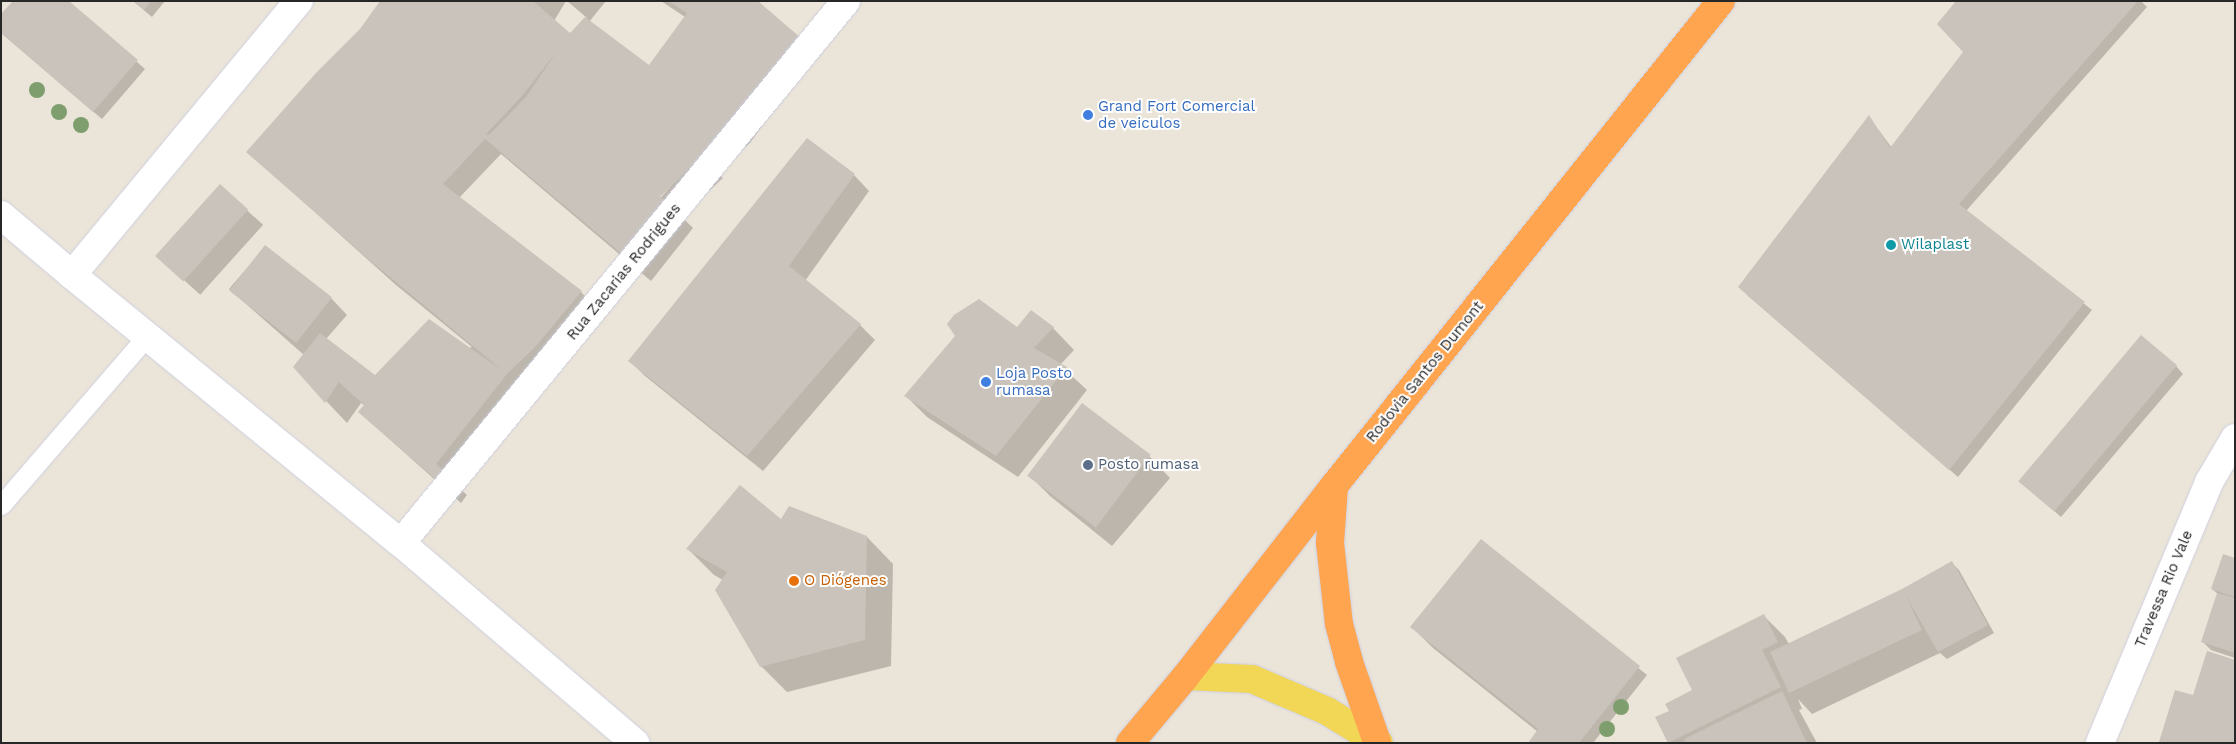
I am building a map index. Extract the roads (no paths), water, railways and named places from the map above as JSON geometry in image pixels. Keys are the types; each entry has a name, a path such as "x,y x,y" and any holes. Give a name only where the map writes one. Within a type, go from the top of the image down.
{"highway":[{"name":"Rodovia Santos Dumont","path":"1130,743 1186,676 1334,486 1721,1"},
{"path":"1334,486 1330,543 1340,624 1349,662 1378,742"}],"main road":[{"path":"1186,676 1252,679 1327,711 1378,742"}],"street":[{"path":"72,275 299,1"},
{"name":"Rua Zacarias Rodrigues","path":"401,543 846,1"},
{"path":"1,215 401,543 635,743"},
{"name":"Travessa Rio Vale","path":"2100,743 2209,482 2235,438"}],"lane":[{"path":"1,505 147,336"}],"place":[{"name":"Grand Fort Comercial de veiculos","path":"1088,115"},
{"name":"Wilaplast","path":"1891,245"},
{"name":"Loja Posto rumasa","path":"986,382"},
{"name":"Posto rumasa","path":"1088,465"},
{"name":"O Diógenes","path":"794,581"}]}
